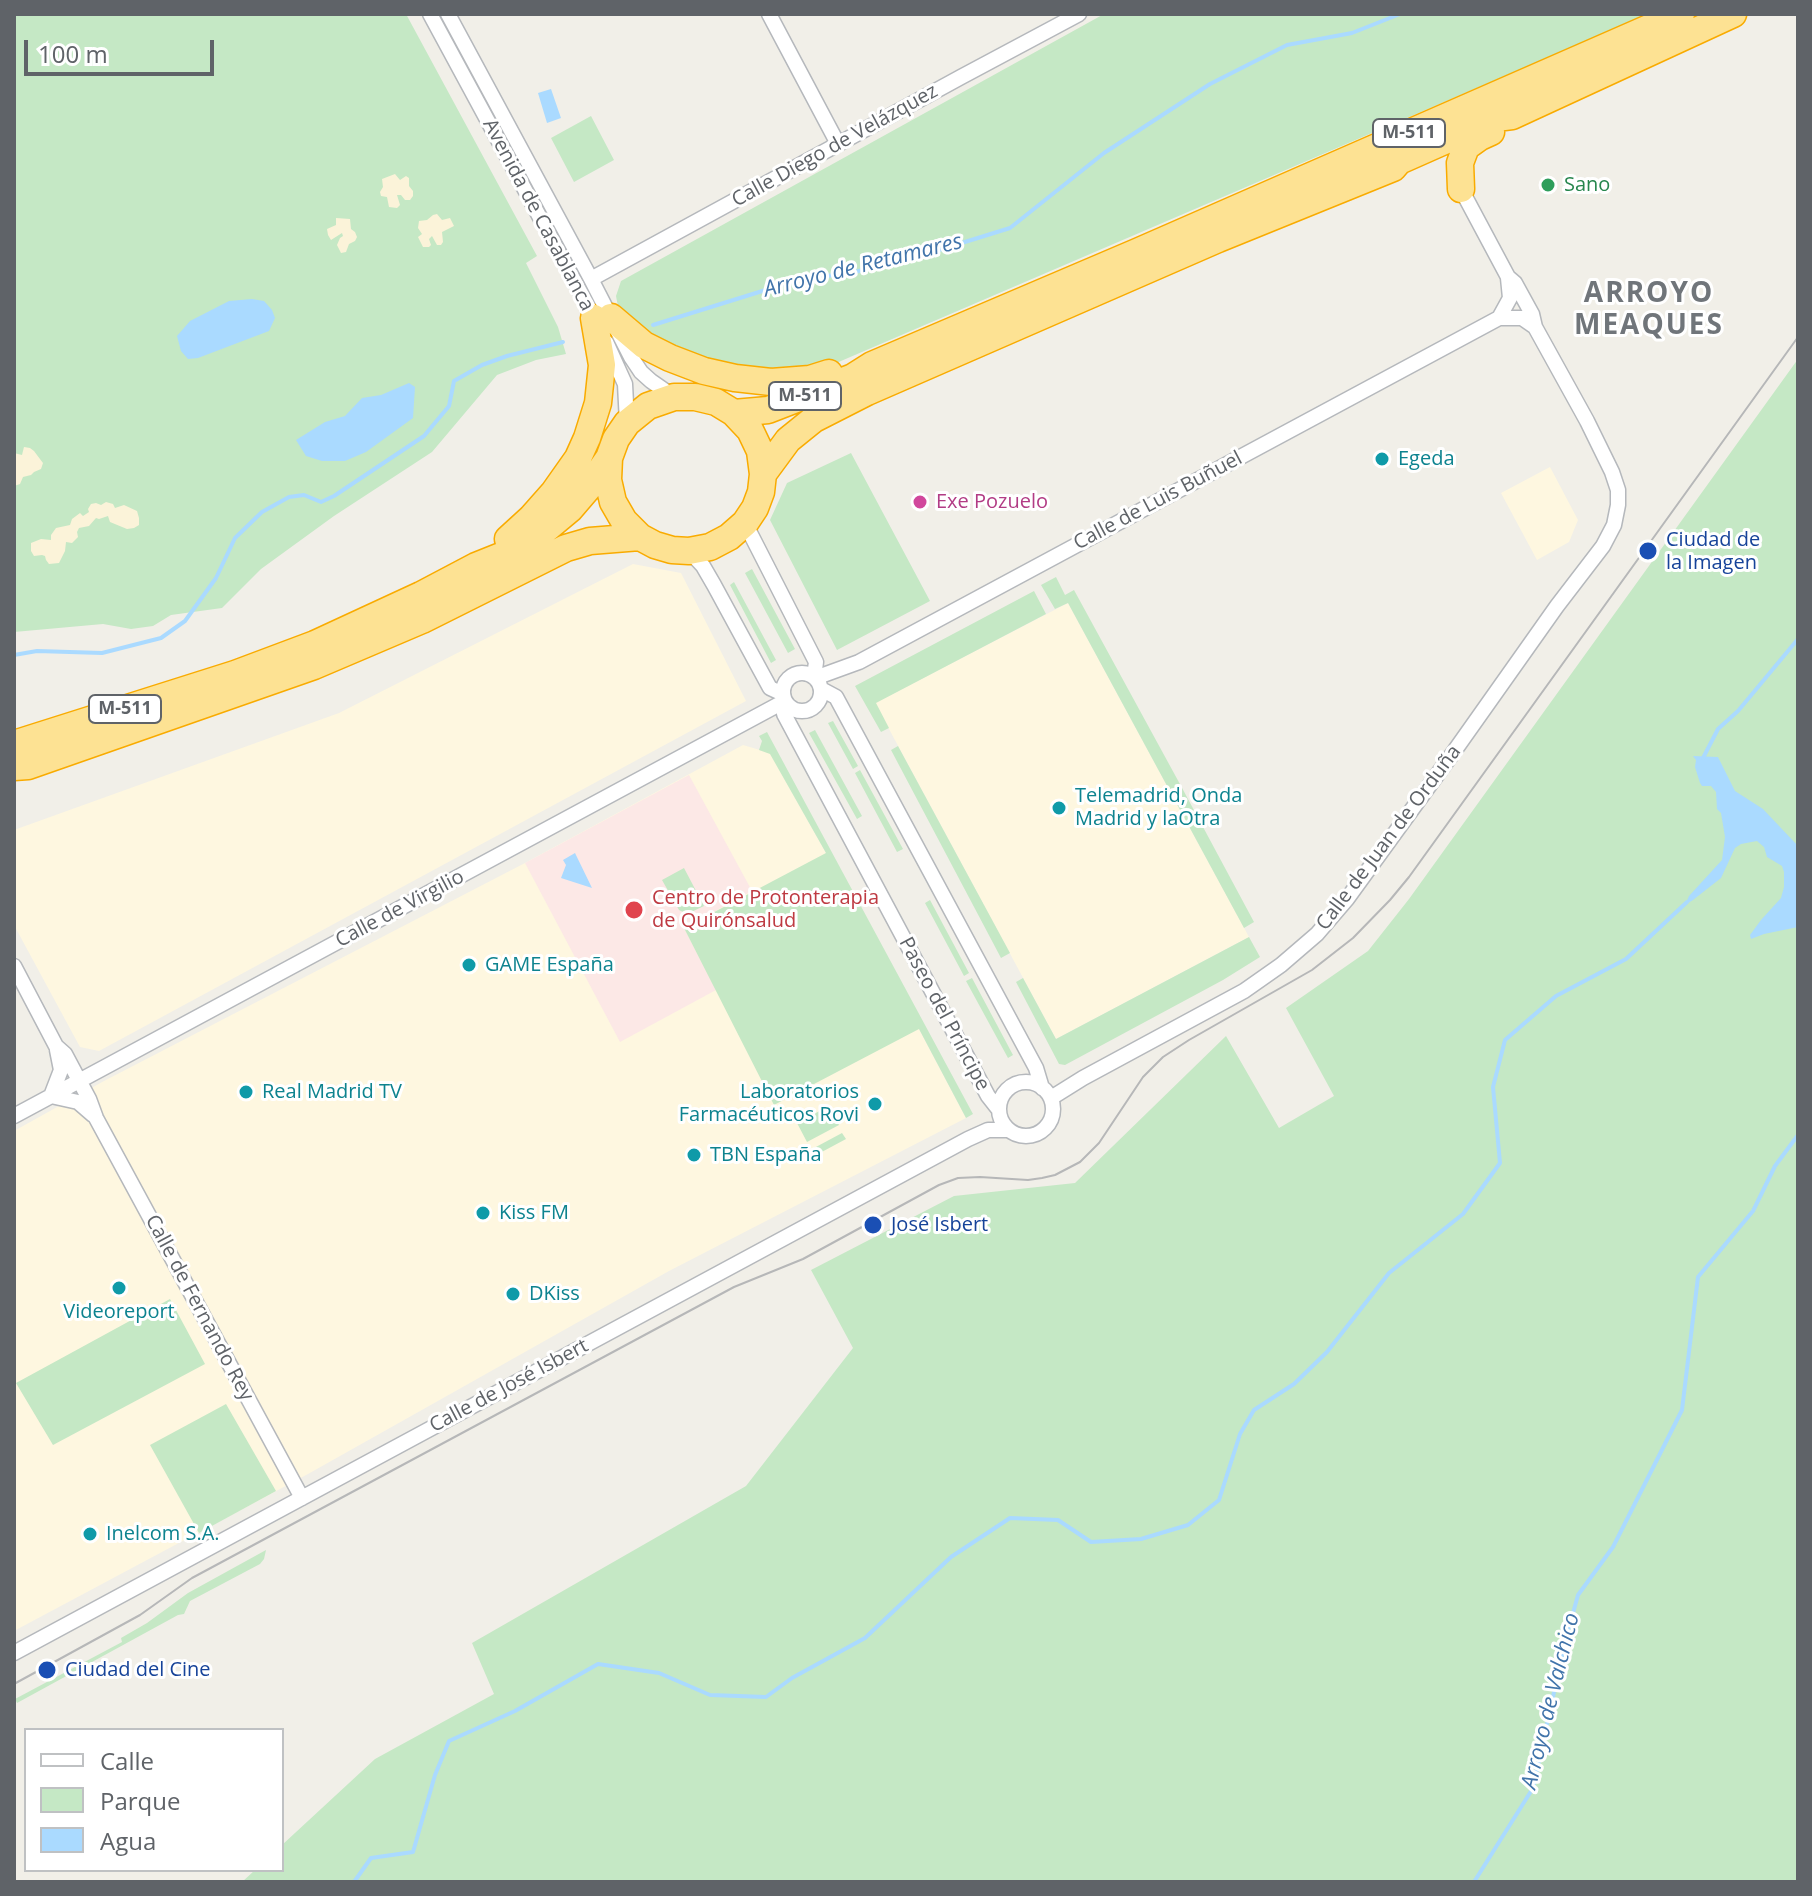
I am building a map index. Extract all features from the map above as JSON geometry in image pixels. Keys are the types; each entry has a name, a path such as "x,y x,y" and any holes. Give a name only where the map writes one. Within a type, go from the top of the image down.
{"highway":[{"name":"M-511","path":"734,413 768,410 853,377 872,365 1681,14"},
{"name":"M-511","path":"763,474 788,440 814,419 867,392 1218,239 1393,168 1399,161 1496,118 1512,116 1733,14"},
{"path":"1461,189 1460,163 1466,147 1501,127 1512,116"},
{"path":"1393,168 1403,170 1432,165 1447,170 1461,189"},
{"path":"602,317 670,358 704,371 735,378 771,382 810,379 849,367 872,365"},
{"path":"476,566 531,518 554,492 583,448 598,403 602,317"},
{"path":"627,423 648,406 674,397"},
{"name":"M-511","path":"674,397 695,397 716,402 734,413 750,430 760,451 763,474 758,500 745,523"},
{"name":"M-511","path":"17,764 315,644 506,554 546,529 579,498 609,458 616,439 627,423"},
{"path":"609,458 608,480 613,502 624,521 640,537"},
{"path":"689,551 710,547 729,537 745,523"},
{"name":"M-511","path":"17,764 314,666 422,620 566,548 590,541 640,537 664,548 689,551"}],"street":[{"name":"Avenida de Casablanca","path":"430,14 602,317 641,372 674,397"},
{"name":"Avenida de Casablanca","path":"448,14 591,279 625,384 627,423"},
{"path":"769,14 838,144"},
{"name":"Calle Diego de Velázquez","path":"591,279 1059,19 1079,14"},
{"path":"1461,189 1508,277 1515,283 1532,314 1535,327"},
{"path":"1508,277 1510,298 1499,318 1522,318 1535,327"},
{"name":"Calle de Luis Buñuel","path":"816,681 869,656 1499,318"},
{"name":"Calle de Juan de Orduña","path":"1046,1093 1083,1078 1244,991 1317,934 1347,899 1603,546 1614,525 1618,490 1587,421 1535,327"},
{"path":"745,523 816,662 816,681 820,698 814,706 806,711 797,710 785,700 784,685 789,678 806,673 816,681 836,697 1032,1061 1046,1093 1053,1112 1047,1126 1036,1134 1021,1136 1008,1130 1001,1121 999,1110 1001,1098 1008,1088 1031,1082 1046,1093"},
{"name":"Paseo del Príncipe","path":"689,551 703,566 770,688 785,700 784,714 983,1088 999,1110"},
{"name":"Calle de Virgilio","path":"14,1116 785,700"},
{"name":"Calle de Fernando Rey","path":"14,966 56,1046 61,1070 51,1096"},
{"name":"Calle de Fernando Rey","path":"56,1046 65,1054 96,1118 302,1498"},
{"path":"51,1096 78,1102 96,1118"},
{"name":"Calle de José Isbert","path":"14,1653 957,1144 988,1130 1008,1130"}],"shaded area":[{"path":"1550,467 1578,520 1569,542 1537,560 1501,493"},
{"path":"633,564 681,573 746,701 99,1051 80,1047 14,925 14,830 339,713"},
{"path":"1068,603 1249,937 1056,1039 875,703"},
{"path":"743,745 770,753 966,1118 669,1271 308,1474 14,1631 14,1131"},
{"name":"Centro de Protonterapia de Quirónsalud","path":"689,775 752,891 684,928 716,990 620,1042 525,863"}],"green space":[{"path":"14,14 406,14 537,256 526,263 558,327 566,354 536,360 497,375 432,452 334,516 261,569 222,608 171,615 153,626 131,629 103,624 14,632"},
{"path":"1104,14 1649,14 827,367 801,372 700,364 620,317 616,296 621,281"},
{"path":"591,116 614,160 574,182 551,138"},
{"path":"1798,359 1798,1882 242,1882 253,1872 284,1872 284,1843 375,1759 494,1694 472,1643 746,1486 853,1348 811,1270 954,1196 1075,1183 1226,1036 1279,1128 1334,1096 1286,1008 1368,951 1409,899"},
{"path":"851,453 930,601 837,650 770,520 787,483"},
{"path":"752,569 795,649 788,653 745,573"},
{"path":"1056,577 1065,595 1074,590 1254,922 1244,928 1068,603 1055,609 1041,585"},
{"path":"734,582 776,660 771,663 730,585"},
{"path":"1034,591 1046,614 876,703 889,728 881,732 855,686"},
{"path":"833,721 858,766 853,769 828,723"},
{"path":"815,730 862,816 857,819 809,733"},
{"path":"767,732 973,1114 966,1118 919,1029 774,1105 684,928 826,853 770,754 759,750 762,741 759,736"},
{"path":"898,746 1010,953 1001,958 891,750"},
{"path":"860,770 903,849 897,852 855,773"},
{"path":"684,868 704,906 687,914 679,910 662,880"},
{"path":"930,900 969,973 964,976 925,903"},
{"path":"1249,937 1260,957 1065,1065 1059,1064 1016,982 1023,978 1056,1039"},
{"path":"972,978 1013,1055 1008,1058 966,981"},
{"path":"829,1106 839,1125 807,1142 797,1123"},
{"path":"842,1133 846,1139 805,1161 801,1155"},
{"path":"170,1299 205,1364 53,1445 16,1383"},
{"path":"226,1404 276,1491 199,1533 150,1445"},
{"path":"266,1550 260,1564 190,1601 184,1614 17,1703 15,1699 122,1642 121,1638 188,1593"}],"sand":[{"path":"395,174 400,180 406,176 409,178 413,191 410,200 397,195 400,205 397,208 389,207 387,197 381,196 380,192 382,179"},
{"path":"437,214 442,220 450,218 454,226 442,232 441,245 437,245 432,236 429,239 431,245 423,247 418,237 422,234 418,228 419,221"},
{"path":"336,218 350,219 351,229 357,237 346,252 341,253 337,245 342,233 331,240 328,235 327,229 336,225"},
{"path":"24,447 34,451 43,463 41,469 23,477 20,484 14,486 14,453 22,455"},
{"path":"106,502 115,508 124,505 137,511 139,525 127,529 110,522 108,516 96,518 89,526 79,528 78,537 72,543 66,542 59,563 49,564 45,556 34,556 31,543 41,539 51,540 56,528 70,525 80,513 83,516 89,512 91,504"}],"water":[{"path":"551,89 561,118 547,123 538,93"},
{"path":"229,301 264,301 272,310 275,318 269,331 198,358 188,359 181,351 177,336 190,321"},
{"path":"409,383 415,387 413,418 366,452 345,461 322,461 306,456 296,440 325,422 345,416 362,398 381,395"},
{"path":"1693,756 1718,757 1735,791 1763,809 1798,846 1798,927 1751,939 1750,935 1781,898 1784,887 1782,866 1767,857 1764,847 1757,841 1735,848 1721,878 1685,905 1689,896 1722,860 1725,837 1716,792 1711,786 1700,783"},
{"path":"575,853 592,888 561,878 566,865 563,860"}],"waterway":[{"name":"Arroyo de Retamares","path":"653,325 801,279 851,273 1010,228 1104,153 1210,84 1287,45 1352,33 1400,14"},
{"name":"Arroyo de Retamares","path":"14,655 37,651 102,653 161,638 185,621 216,578 235,538 262,512 289,497 304,495 321,502 334,496 424,436 449,406 454,381 482,365 507,356 563,342"},
{"path":"1703,758 1718,729 1738,711 1798,639"},
{"path":"354,1882 371,1858 413,1852 435,1775 449,1741 515,1711 598,1664 659,1673 710,1695 766,1697 792,1678 865,1638 951,1557 1010,1518 1058,1520 1091,1542 1141,1539 1188,1525 1219,1500 1240,1434 1254,1410 1294,1384 1327,1352 1389,1273 1463,1214 1500,1163 1493,1087 1505,1040 1556,996 1626,959 1687,902"},
{"name":"Arroyo de Valchico","path":"1474,1882 1533,1788 1578,1595 1613,1547 1682,1410 1698,1277 1753,1211 1775,1166 1798,1135"}],"tram line":[{"path":"14,1684 140,1615 192,1578 734,1287 803,1259 939,1185 958,1178 1042,1178 1080,1162 1099,1143 1143,1077 1163,1057 1312,970 1353,938 1390,900 1798,337"}],"place":[{"name":"Sano","path":"1548,185"},
{"name":"Egeda","path":"1382,459"},
{"name":"Exe Pozuelo","path":"920,502"},
{"name":"Ciudad de la Imagen","path":"1648,551"},
{"name":"Telemadrid, Onda Madrid y laOtra","path":"1059,808"},
{"name":"Centro de Protonterapia de Quirónsalud","path":"634,910"},
{"name":"GAME España","path":"469,965"},
{"name":"Real Madrid TV","path":"246,1092"},
{"name":"Laboratorios Farmacéuticos Rovi","path":"875,1104"},
{"name":"TBN España","path":"694,1155"},
{"name":"Kiss FM","path":"483,1213"},
{"name":"José Isbert","path":"873,1225"},
{"name":"Videoreport","path":"119,1288"},
{"name":"DKiss","path":"513,1294"},
{"name":"Inelcom S.A.","path":"90,1534"},
{"name":"Ciudad del Cine","path":"47,1670"}],"district":[{"name":"ARROYO MEAQUES","path":"1649,310"}]}
